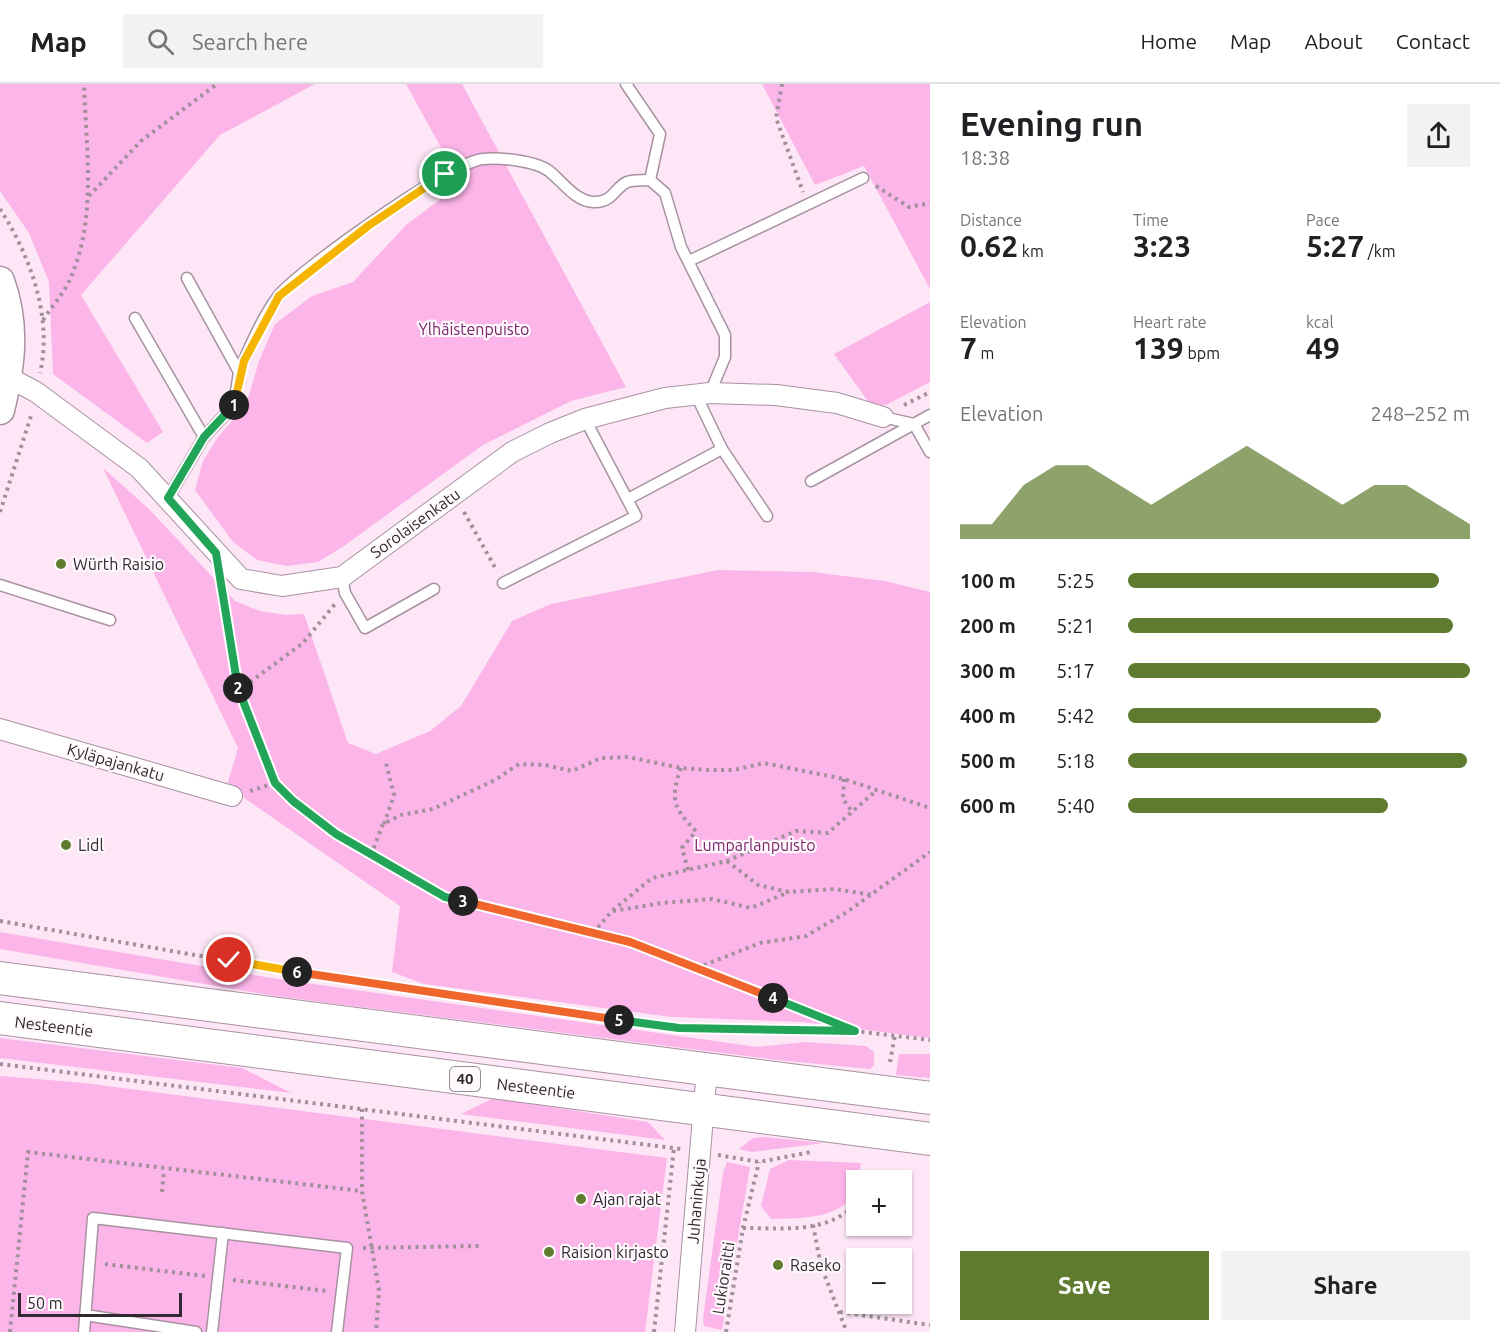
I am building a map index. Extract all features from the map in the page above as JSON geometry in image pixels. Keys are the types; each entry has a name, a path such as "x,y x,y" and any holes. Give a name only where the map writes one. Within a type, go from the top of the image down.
{"main road":[{"path":"0,978 930,1098"},
{"name":"Nesteentie","path":"0,1018 930,1139"}],"street":[{"path":"0,281 10,313 12,347 0,410"},
{"name":"Sorolaisenkatu","path":"8,377 36,393 139,468 242,579 282,586 343,585 512,452 550,433 585,420 665,398 703,394 776,395 837,403 883,417"},
{"name":"Kyläpajankatu","path":"0,729 232,796"},
{"name":"Juhaninkuja","path":"684,1332 707,1069"}],"lane":[{"path":"626,84 660,134 650,180"},
{"path":"168,498 204,437 234,405 239,372 279,296 305,273 376,220 445,174 480,159 508,159 547,169 568,190 592,202 611,198 626,182 650,180 665,193 681,247 725,335 724,357 703,394 722,449 767,516"},
{"path":"689,261 808,202 863,178"},
{"path":"187,278 239,372"},
{"path":"135,318 204,437"},
{"path":"811,481 930,415"},
{"path":"883,417 914,424 930,452"},
{"path":"503,583 636,516 585,420"},
{"path":"628,499 722,449"},
{"path":"0,585 110,620"},
{"path":"343,585 365,628 434,589"},
{"path":"84,1332 93,1218 347,1248 337,1332"},
{"path":"212,1332 224,1233"},
{"path":"85,1315 196,1332"}],"path":[{"path":"43,320 71,279 81,250 89,196 84,84"},
{"path":"89,196 141,141 217,84"},
{"path":"782,84 776,118 808,202"},
{"path":"863,178 909,207 930,203"},
{"path":"461,507 503,583"},
{"path":"216,553 238,691 275,783 293,801 336,834 445,897 630,942 855,1031"},
{"path":"238,691 303,643 343,585"},
{"path":"383,824 401,815 433,809 495,780 519,764 545,765 572,771 601,758 628,757 681,768 734,770 764,763 844,779 930,808"},
{"path":"371,855 394,795 386,763"},
{"path":"681,768 674,788 678,814 696,831 682,848 688,870"},
{"path":"844,779 843,799 853,813"},
{"path":"593,933 612,911 652,878 727,861 796,831 828,833 877,790"},
{"path":"696,968 760,943 806,936 872,895 930,852"},
{"path":"727,861 758,885 789,892 835,889 872,895"},
{"path":"612,911 662,903 712,899 751,908 789,892"},
{"path":"0,921 361,984 679,1028 855,1031 930,1040"},
{"path":"890,1062 895,1035"},
{"path":"0,1064 674,1148 759,1162 814,1151"},
{"path":"362,1109 362,1191 379,1290 376,1332"},
{"path":"654,1332 674,1148"},
{"path":"10,1332 28,1152 164,1170 362,1191"},
{"name":"Lukioraitti","path":"726,1332 743,1228 759,1162"},
{"path":"162,1192 164,1170"},
{"path":"743,1228 813,1225 838,1219 846,1212"},
{"path":"813,1225 821,1266 846,1330"},
{"path":"347,1248 482,1246"},
{"path":"840,1312 930,1325"}],"green space":[{"path":"0,84 315,84 220,135 81,295 163,432 147,443 53,374 49,282 29,233 0,191"},
{"name":"Ylhäistenpuisto","path":"406,84 462,84 626,387 571,401 483,445 344,546 318,562 287,566 257,560 233,542 195,490 203,461 218,437 246,405 259,361 275,324 312,296 353,282 406,225 461,184"},
{"path":"762,84 930,84 930,289 864,166 815,185"},
{"path":"930,302 930,382 886,405 870,404 834,354"},
{"name":"Lumparlanpuisto","path":"103,468 149,509 235,601 260,611 285,615 304,614 348,743 376,754 430,731 461,706 512,621 551,604 718,570 812,572 885,581 930,592 930,1038 803,1022 672,1017 424,984 392,972 400,906 227,786 238,748"},
{"path":"0,932 278,979 757,1047 805,1042 866,1046 874,1052 874,1065 870,1069 777,1060 275,996 0,949"},
{"path":"0,1038 242,1068 291,1093 0,1058"},
{"path":"899,1054 930,1054 930,1078 896,1075"},
{"path":"0,1076 84,1083 667,1158 645,1332 0,1332"},
{"path":"494,1098 648,1122 665,1140 461,1114"},
{"path":"765,1137 824,1143 752,1152 739,1149 753,1138"},
{"path":"789,1160 861,1163 860,1170 846,1170 846,1203 828,1213 805,1218 771,1219 761,1206 770,1169"},
{"path":"727,1162 750,1167 722,1330 704,1326 703,1318 723,1173"}],"place":[{"name":"Würth Raisio","path":"61,564"},
{"name":"Lidl","path":"66,845"},
{"name":"Ajan rajat","path":"581,1199"},
{"name":"Raision kirjasto","path":"549,1252"},
{"name":"Raseko","path":"778,1265"}],"route":[{"path":"229,960 361,984 679,1028 855,1031 630,942 445,897 336,834 293,801 275,783 238,691 216,553 168,498 204,437 234,405 239,372 279,296 305,273 368,226 445,174"}]}
